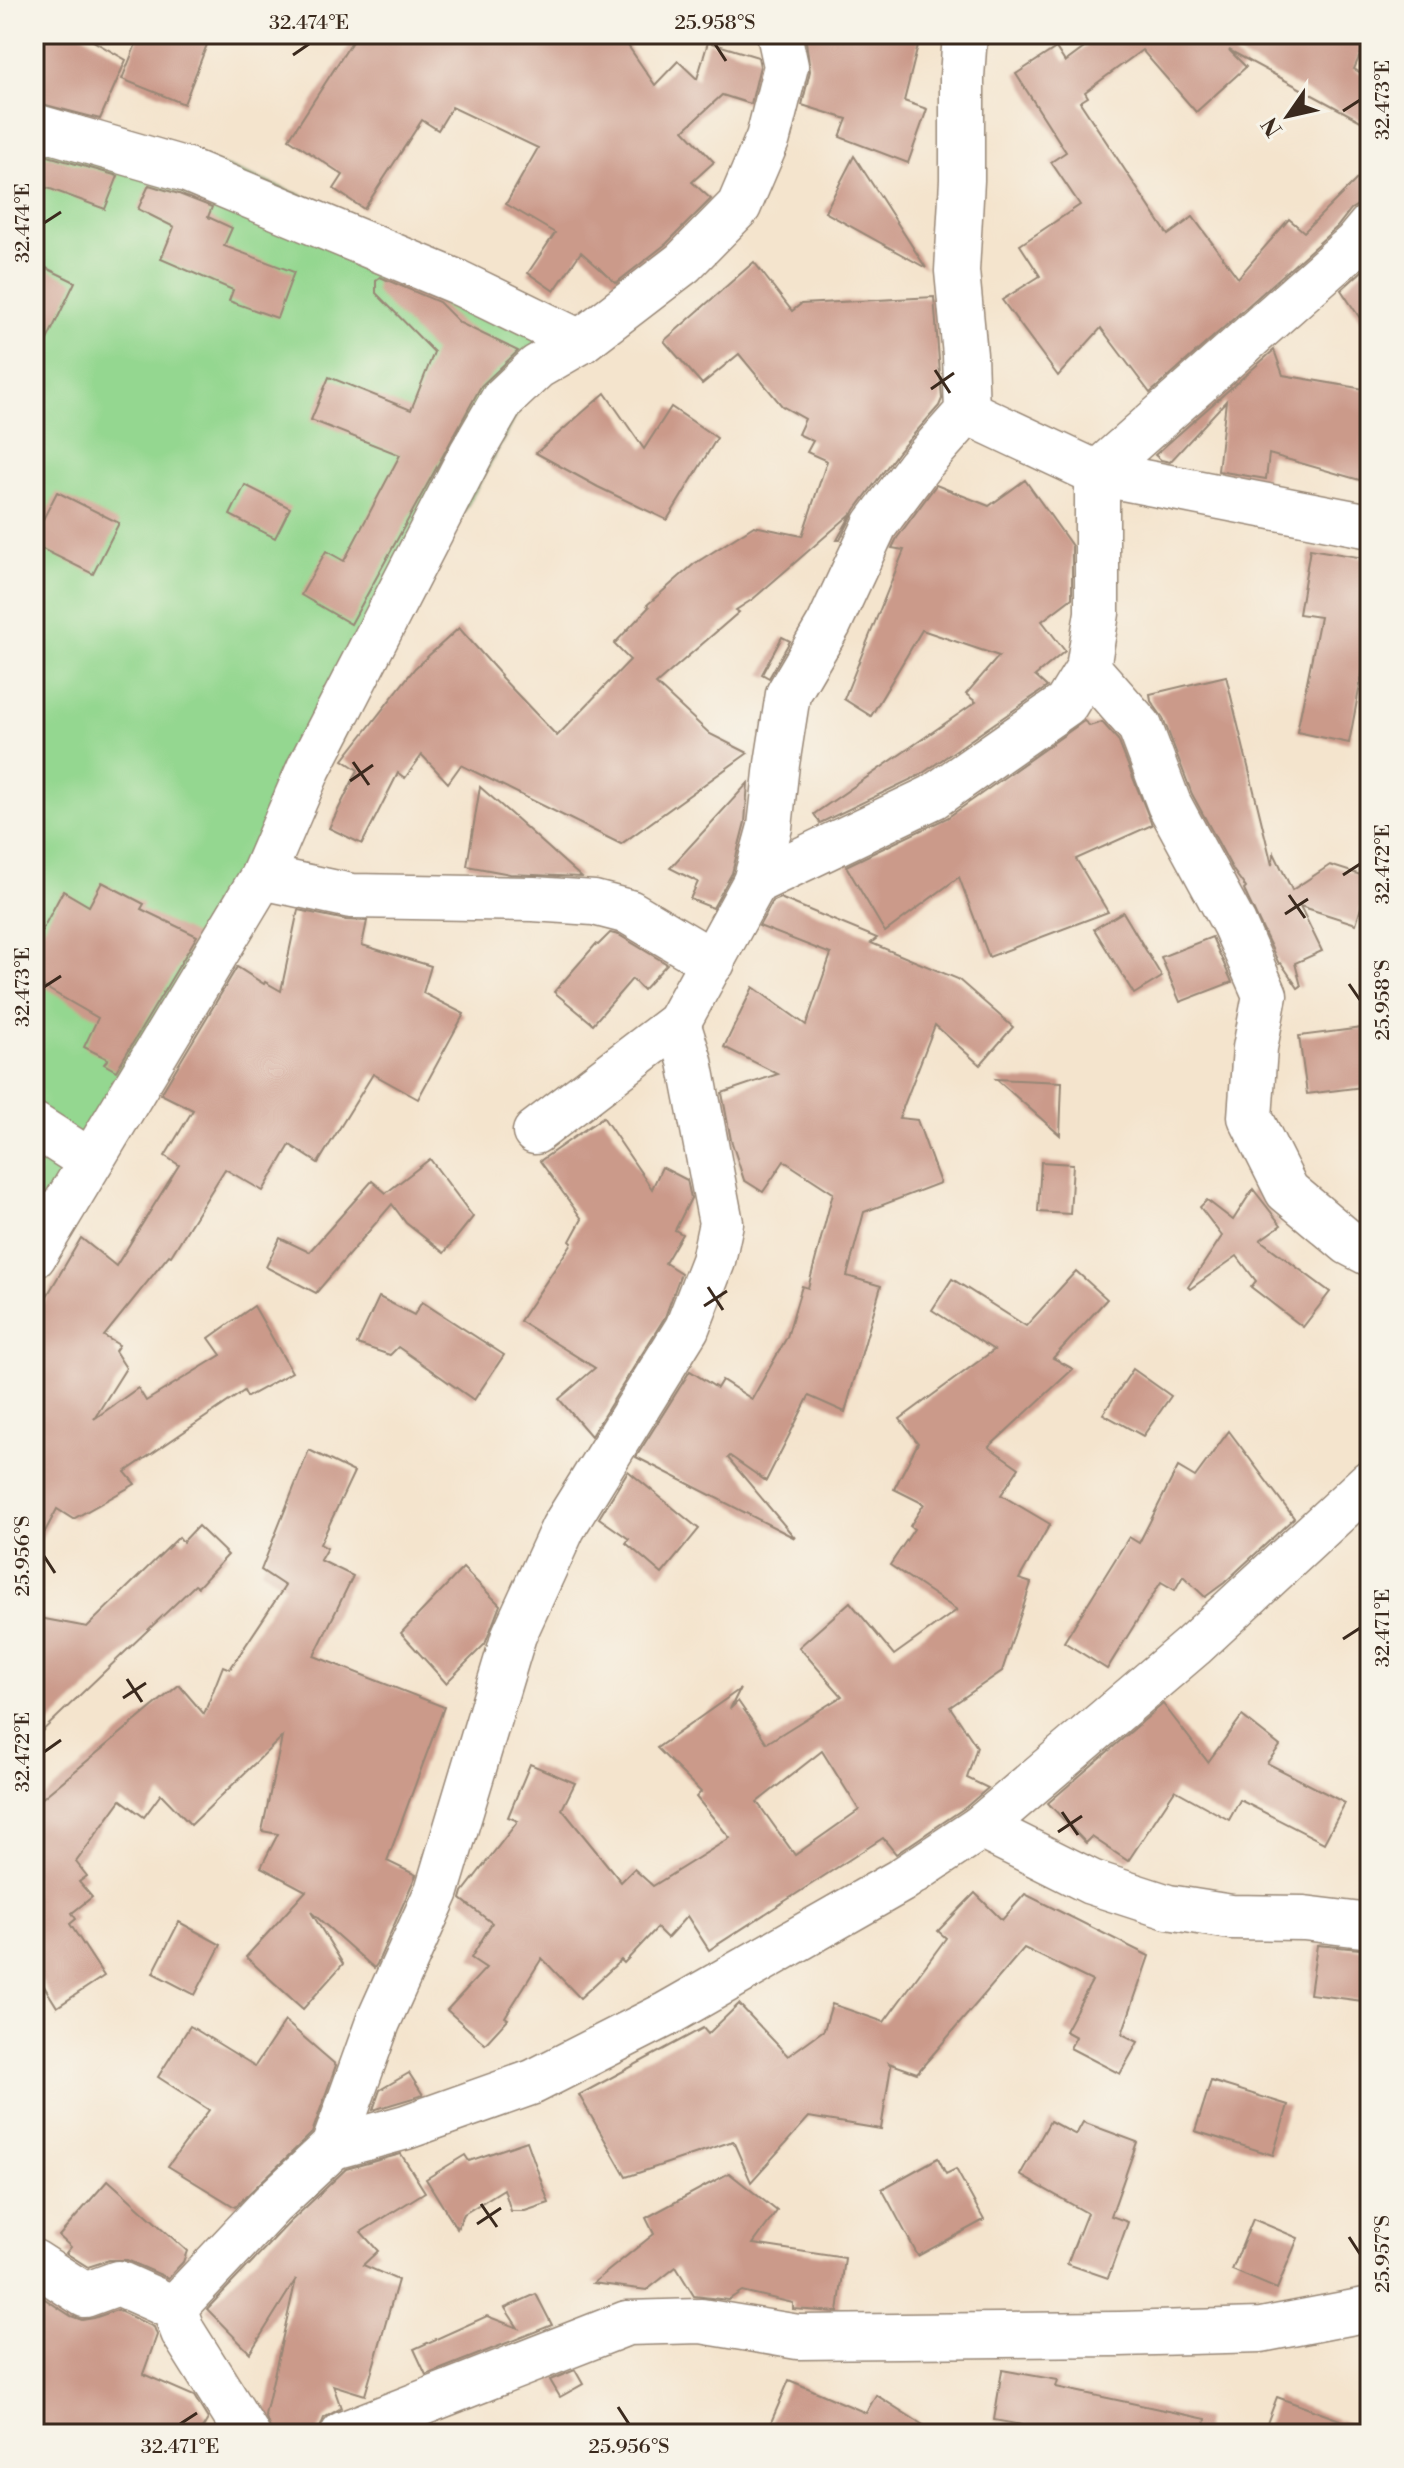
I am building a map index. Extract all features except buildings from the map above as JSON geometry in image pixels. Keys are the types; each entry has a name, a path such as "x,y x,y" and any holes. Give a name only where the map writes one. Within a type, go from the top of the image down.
{"street":[{"path":"34,1256 262,877 309,768 464,467 503,399 537,367 580,342 683,263 739,206 768,138 786,66 779,34"},
{"path":"535,1132 678,1023 755,882 770,827 788,694 829,624 875,525 919,466 967,412 957,271 965,34"},
{"path":"34,126 187,170 457,282 580,342"},
{"path":"755,882 933,797 1066,704 1088,668 1097,613 1097,473 1355,244 1370,226"},
{"path":"967,412 1097,473 1370,526"},
{"path":"1088,668 1140,727 1169,804 1234,924 1265,995 1255,1048 1250,1117 1287,1191 1349,1243 1370,1254"},
{"path":"262,877 351,896 594,903 629,912 713,962"},
{"path":"174,2308 272,2204 333,2147 378,2022 437,1891 514,1635 563,1528 687,1328 713,1261 721,1223 690,1061 678,1023"},
{"path":"34,1125 90,1161"},
{"path":"333,2147 406,2127 533,2082 667,2014 900,1881 981,1827 1193,1646 1370,1482"},
{"path":"981,1827 1091,1882 1168,1907 1231,1917 1304,1918 1370,1926"},
{"path":"34,2262 85,2295 118,2283 174,2308 183,2332 247,2434"},
{"path":"343,2434 627,2323 701,2321 798,2337 1120,2334 1261,2330 1370,2309"}],"green space":[{"path":"34,98 110,122 321,203 554,346 187,1021 34,1295"}]}
